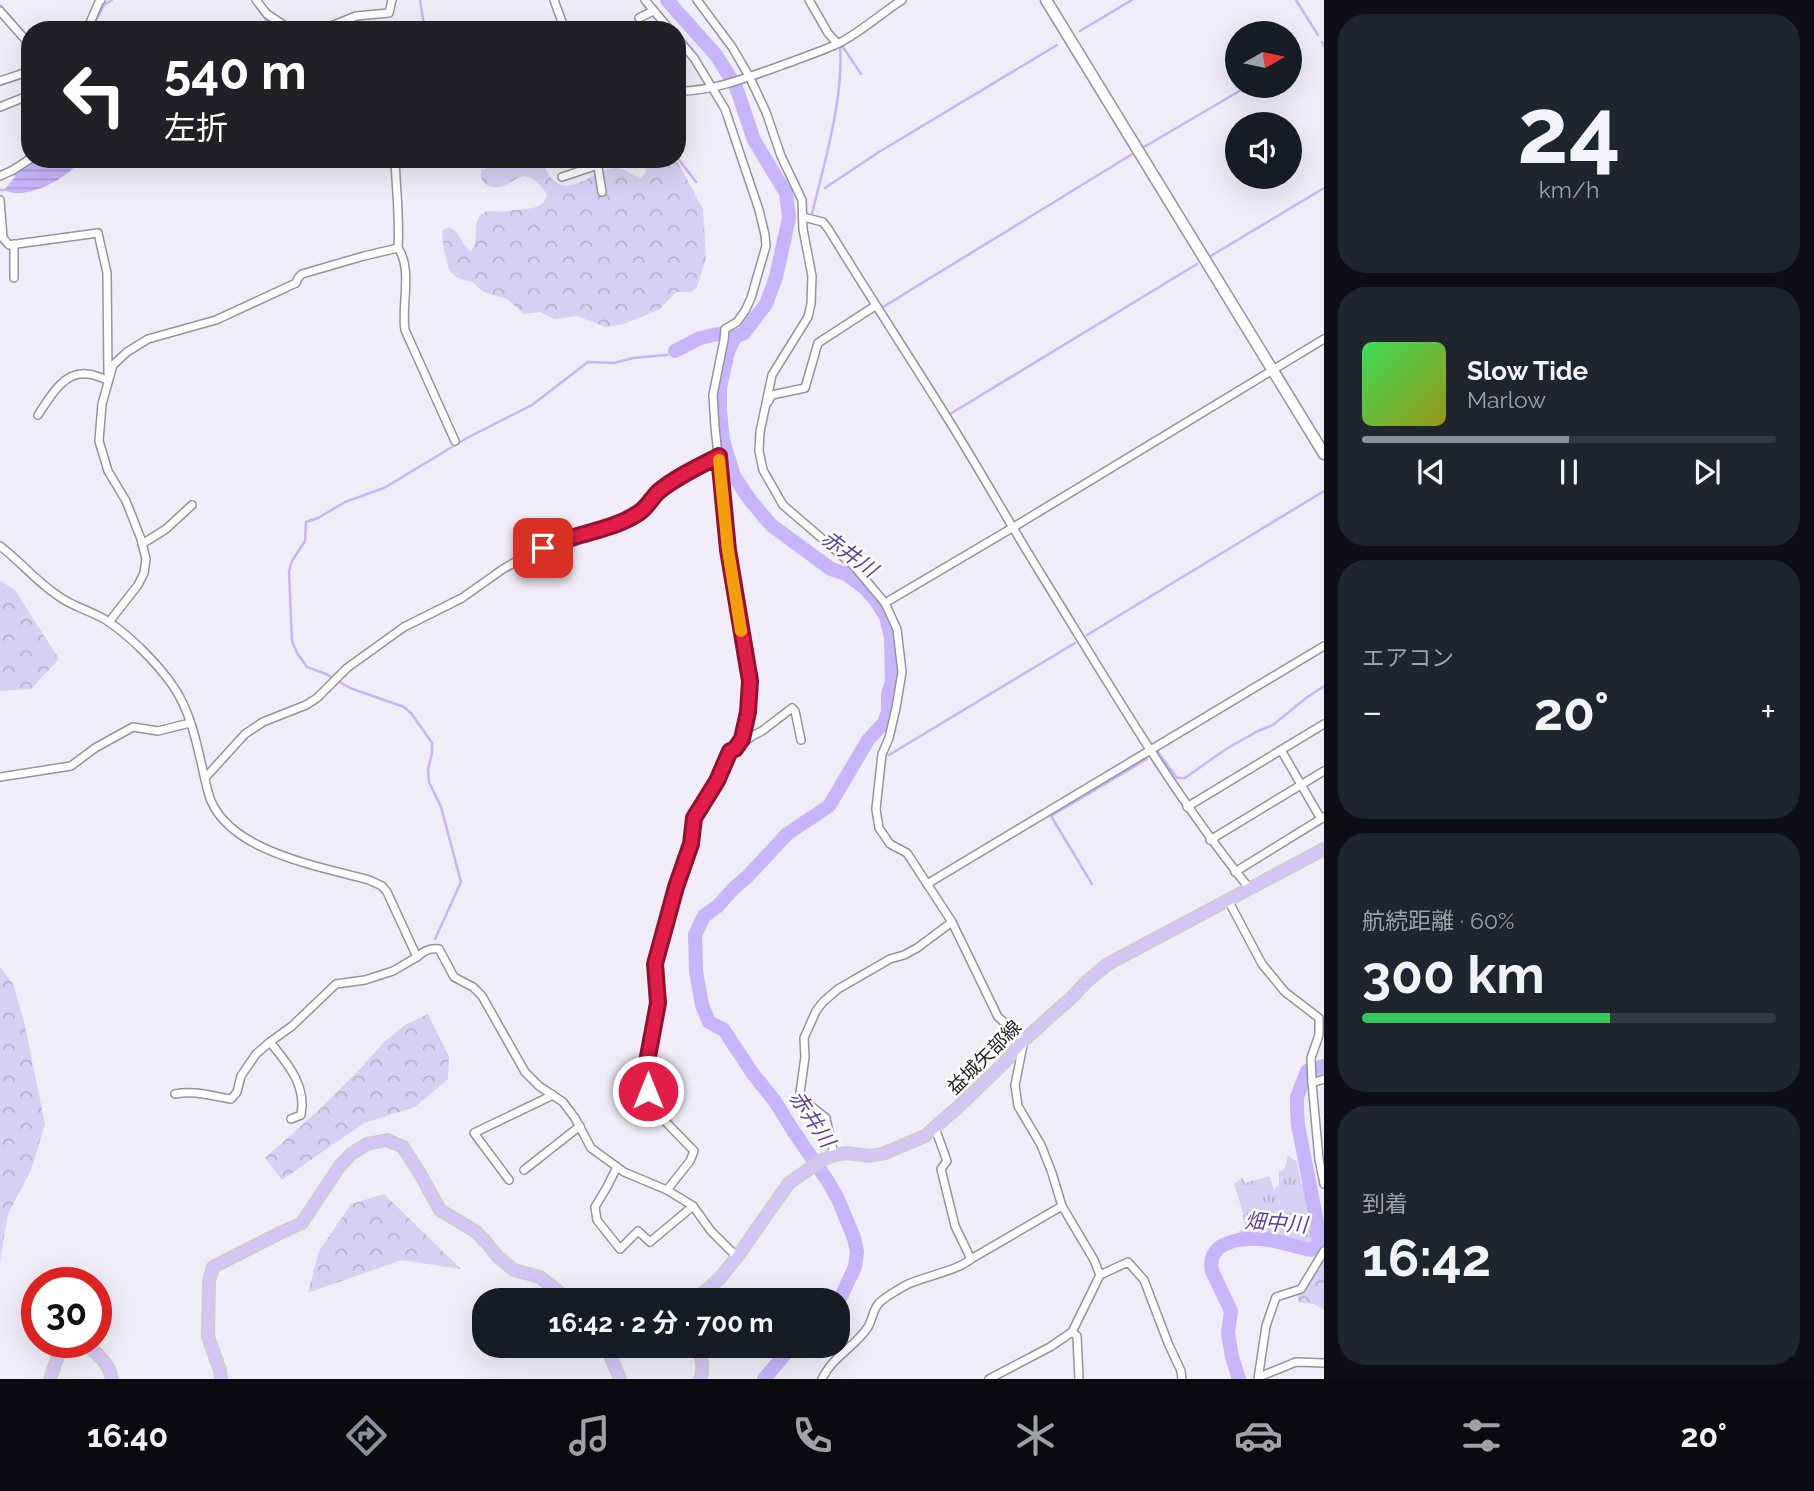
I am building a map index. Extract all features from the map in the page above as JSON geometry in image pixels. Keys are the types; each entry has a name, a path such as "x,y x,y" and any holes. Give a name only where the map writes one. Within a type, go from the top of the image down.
{"main road":[{"name":"益城矢部線","path":"709,1288 737,1257 789,1183 834,1155 846,1153 870,1156 885,1153 925,1136 1003,1064 1024,1040 1108,964 1324,849"},
{"path":"221,1379 208,1336 209,1281 213,1267 302,1223 339,1167 351,1154 367,1144 387,1140 402,1147 440,1210 475,1231 498,1257 514,1269 540,1277 554,1288"},
{"path":"50,1379 57,1358"},
{"path":"100,1358 111,1372 112,1379"},
{"path":"611,1358 620,1379"},
{"path":"700,1379 703,1374 702,1358"}],"street":[{"path":"91,21 102,0"},
{"path":"256,0 267,14 280,21"},
{"path":"344,21 356,16 389,13 392,0"},
{"path":"554,0 562,21"},
{"path":"646,0 662,21"},
{"path":"697,0 717,26 766,113 781,156 802,200 806,247 812,276 811,304 808,317 772,374 760,432 759,451 763,470 776,496 793,515 854,566 885,603 897,629 902,672 896,708 882,754 876,809 879,828 890,844 907,853 952,922 998,1017 1024,1040 1016,1085 1018,1106 1041,1145 1062,1206 1100,1275"},
{"path":"808,0 837,43"},
{"path":"686,91 746,77 816,53 843,41 902,0"},
{"path":"1046,0 1324,454"},
{"path":"0,11 21,35"},
{"path":"639,18 653,11"},
{"path":"686,49 715,86 730,122 759,210 766,246 745,311 737,323 725,329 713,395 728,550 750,681 748,712 742,739 735,749"},
{"path":"0,81 21,74"},
{"path":"0,107 21,99"},
{"path":"0,176 21,165"},
{"path":"395,168 399,215 398,248 405,266 405,330 455,441"},
{"path":"562,177 584,168"},
{"path":"599,168 602,192"},
{"path":"0,200 3,238 9,245 98,233 107,273 108,380"},
{"path":"803,217 823,222 948,420 1150,752 1210,840 1248,888"},
{"path":"14,244 14,278"},
{"path":"109,622 138,585 144,573 146,559 126,501 107,471 99,441 102,404 113,365 148,340 216,320 296,283 302,274 398,248"},
{"path":"764,408 772,395 805,388 818,343 875,306"},
{"path":"885,603 1324,340"},
{"path":"37,415 56,388 69,378 80,373 108,380"},
{"path":"205,778 245,734 263,722 317,698 358,660 404,628 462,598 503,569 557,541 612,526 642,511 657,494 675,480 719,456"},
{"path":"142,544 166,529 192,505"},
{"path":"0,547 58,597 109,622 137,646 173,685 190,723 209,795 216,811 233,830 272,852 382,886 417,957"},
{"path":"927,884 1324,646"},
{"path":"667,1190 690,1161 694,1151 661,1117 648,1091 647,1062 658,1003 655,964 691,844 694,818 717,781 730,751 762,732 792,708 801,740"},
{"path":"0,777 71,766 95,748 133,727 158,731 190,723"},
{"path":"1187,807 1324,724"},
{"path":"1235,872 1323,818 1281,750"},
{"path":"1210,840 1324,771"},
{"path":"1228,900 1262,964 1285,992 1321,1016 1319,1035 1311,1058 1311,1082 1324,1185"},
{"path":"834,1155 826,1118 802,1099 800,1093 805,1057 804,1038 816,1011 822,1002 838,989 890,959 917,948 952,922"},
{"path":"175,1094 197,1093 231,1099 237,1092 241,1076 256,1055 292,1026 336,984 365,980 393,971 425,951 439,949 454,977 473,987 482,996 525,1072 539,1086 563,1102 592,1149 624,1172 667,1190 693,1206 711,1231 737,1257"},
{"path":"270,1042 289,1065 300,1086 303,1104 301,1115 291,1119"},
{"path":"1311,1082 1324,1079"},
{"path":"509,1180 474,1133 553,1095"},
{"path":"523,1170 580,1126"},
{"path":"935,1128 947,1161 941,1168 955,1226 971,1259"},
{"path":"617,1167 594,1207 597,1220 620,1249 639,1231 650,1242 693,1206"},
{"path":"822,1379 831,1364 849,1350 870,1325 872,1314 881,1302 906,1286 963,1265 1062,1206"},
{"path":"1258,1378 1266,1326 1276,1297 1301,1289 1324,1251"},
{"path":"989,1379 1050,1347 1072,1332 1100,1275 1128,1262 1144,1280 1182,1379"},
{"path":"1072,1332 1077,1336 1079,1379"},
{"path":"1258,1378 1296,1362 1324,1363"}],"green space":[{"path":"546,168 557,183 569,186 613,168 641,178 646,173 645,168 681,168 703,209 706,258 697,287 691,292 676,292 660,309 624,324 606,327 577,316 554,319 540,312 524,314 507,299 484,292 472,282 458,278 448,267 442,230 449,227 453,229 471,251 477,221 482,214 539,206 547,194 537,182 527,176 498,187 486,185 481,170"},
{"path":"0,581 15,590 59,659 31,689 0,691"},
{"path":"0,967 13,984 24,1021 45,1124 31,1170 8,1214 0,1261"},
{"path":"428,1014 449,1057 448,1079 415,1107 364,1123 282,1180 265,1158 320,1109 384,1042 405,1025"},
{"path":"1288,1155 1297,1162 1301,1183 1308,1190 1317,1243 1311,1247 1251,1235 1235,1235 1244,1227 1243,1213 1234,1184 1242,1177 1245,1183 1269,1176 1274,1189 1279,1185 1279,1172 1285,1168"},
{"path":"384,1194 461,1269 401,1260 308,1293 319,1251 351,1204"},
{"path":"1324,1258 1324,1310 1314,1304 1299,1302 1297,1293"}],"shaded area":[{"path":"21,167 74,168 46,186 24,193 4,190 15,177 13,173"}],"waterway":[{"path":"96,21 104,5 112,0"},
{"path":"420,0 423,21"},
{"name":"赤井川","path":"667,0 686,21"},
{"path":"1080,31 1132,0"},
{"path":"1296,0 1318,35"},
{"path":"0,5 21,29"},
{"path":"257,7 267,21"},
{"name":"赤井川","path":"686,21 716,55 736,87 754,140 786,193 789,218 776,277 766,304 744,333 735,337 728,351 720,388 723,440 734,476 771,525 831,569 846,574 865,588 886,617 891,638 892,681 884,723 868,740 829,806 787,834 718,906 704,916 695,935 696,971 702,1005 709,1022 724,1030 774,1100 838,1199 857,1252 855,1267 845,1288"},
{"path":"1322,42 1324,46"},
{"path":"825,188 879,152 1057,45"},
{"path":"812,214 836,109 840,46"},
{"path":"843,47 861,74"},
{"path":"0,85 21,78"},
{"path":"1144,147 1228,98"},
{"path":"883,307 1134,153"},
{"path":"685,168 696,182"},
{"path":"1209,257 1324,188"},
{"path":"950,414 1197,264"},
{"path":"675,351 700,338 718,334"},
{"path":"435,939 461,882 441,807 429,782 432,743 404,707 350,688 307,667 297,653 292,641 289,571 305,541 306,522 345,502 384,488 467,438 532,405 588,362 614,363 633,358 667,355"},
{"path":"1087,635 1324,491"},
{"path":"889,755 1075,643"},
{"path":"1158,752 1177,778 1185,778 1226,749 1273,725 1324,686"},
{"path":"1092,884 1051,816 1147,759"},
{"name":"畑中川","path":"1239,1379 1228,1333 1231,1311 1212,1271 1212,1260 1221,1246 1239,1240 1269,1240 1312,1250 1319,1244 1298,1125 1297,1097 1307,1071 1324,1066"},
{"name":"赤井川","path":"764,1379 782,1358"}],"slow traffic":[{"path":"719,460 728,550 741,631"}],"route":[{"path":"543,548 582,533 612,526 642,511 657,494 675,480 719,456 728,550 750,681 748,712 742,739 726,757 717,781 694,818 691,844 667,918 655,964 658,1003 647,1062 648,1091"}]}
